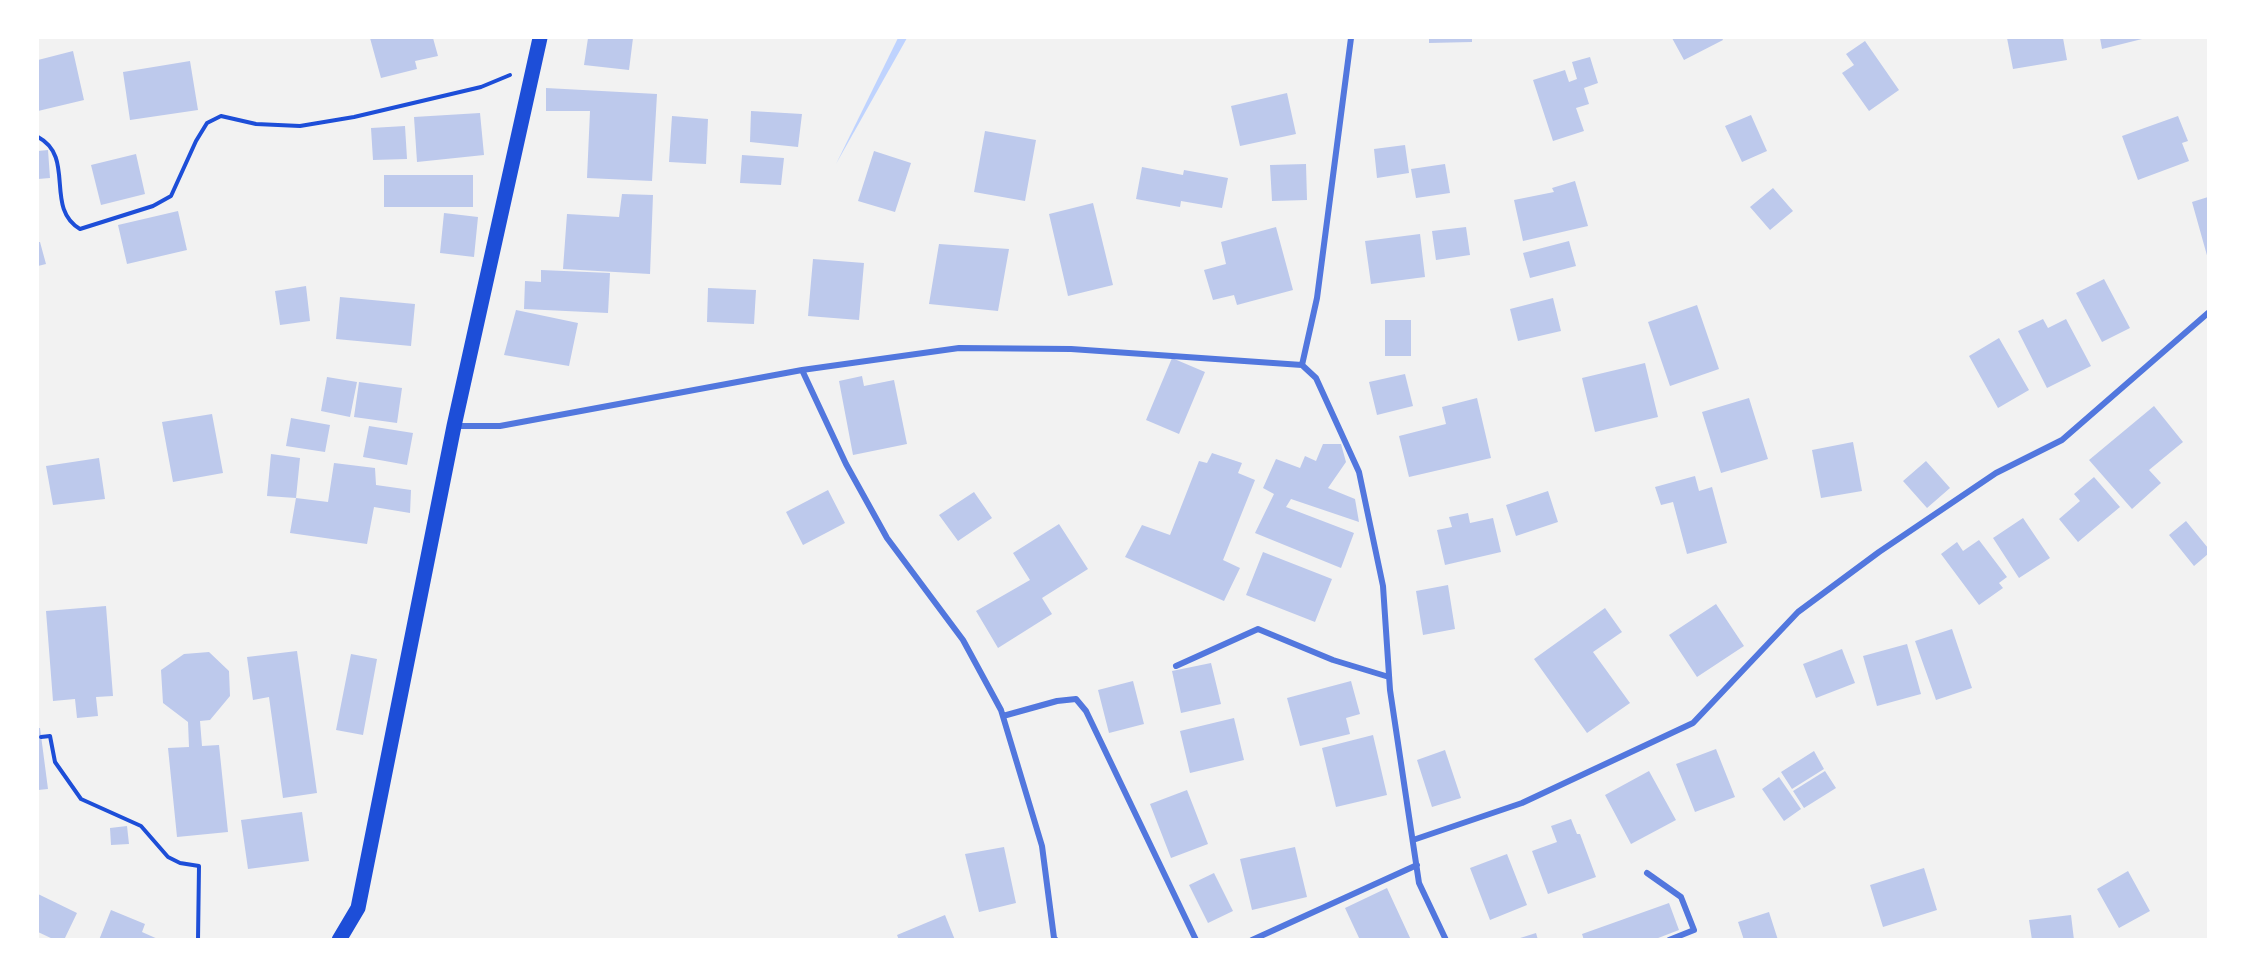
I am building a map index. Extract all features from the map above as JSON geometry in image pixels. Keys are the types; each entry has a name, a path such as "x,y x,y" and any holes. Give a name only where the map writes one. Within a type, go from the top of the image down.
{"main road":[{"path":"339,939 358,908 454,426 540,38"}],"street":[{"path":"1302,365 1317,298 1351,38"},
{"path":"1413,840 1522,803 1693,723 1798,612 1879,552 1996,473 2062,440 2208,313"},
{"path":"454,426 500,426 802,370 959,348 1071,349 1302,365 1316,378 1359,472 1383,586 1389,676 1419,884 1446,939"},
{"path":"802,370 846,464 887,538 963,640 1003,716 1041,846 1054,938 1056,939"},
{"path":"1176,666 1258,629 1333,660 1389,676"},
{"path":"1003,716 1057,701 1076,699 1086,711 1196,939"},
{"path":"1252,939 1417,865"},
{"path":"1647,873 1681,897 1694,930 1669,939"}],"path":[{"path":"38,137 55,153 64,211 70,223 80,229 153,206 171,196 196,141 207,123 221,116 256,124 300,126 354,117 481,87 514,74 536,57"},
{"path":"41,737 51,736 55,762 81,800 141,826 168,857 180,863 199,866 198,939"}],"water":[{"path":"898,38 907,38 836,164"}],"building":[{"path":"370,38 433,38 438,56 415,61 417,69 381,78"},
{"path":"588,38 633,38 629,70 584,65"},
{"path":"1429,38 1472,38 1472,42 1429,43"},
{"path":"1672,38 1722,38 1723,40 1684,60"},
{"path":"2007,38 2063,38 2067,60 2013,69"},
{"path":"2100,38 2146,38 2102,49"},
{"path":"1865,41 1899,90 1869,111 1842,73 1854,65 1846,54"},
{"path":"73,51 84,100 38,111 38,60"},
{"path":"1590,57 1598,83 1584,88 1589,104 1576,108 1584,131 1553,141 1533,80 1565,70 1569,82 1577,79 1572,62"},
{"path":"190,61 198,110 130,120 123,72"},
{"path":"546,88 657,94 652,181 587,178 590,111 546,111"},
{"path":"1287,93 1296,134 1240,146 1231,106"},
{"path":"751,111 802,114 798,147 750,142"},
{"path":"480,113 484,155 417,162 414,117"},
{"path":"1751,115 1767,151 1742,162 1725,126"},
{"path":"672,116 708,119 706,164 669,162"},
{"path":"2178,116 2188,141 2182,143 2189,161 2138,180 2122,136"},
{"path":"405,126 407,159 373,160 371,128"},
{"path":"985,131 1036,140 1025,201 974,192"},
{"path":"1405,145 1409,173 1377,178 1374,149"},
{"path":"48,150 50,178 38,179 38,151"},
{"path":"874,151 911,163 895,212 858,201"},
{"path":"136,154 145,194 101,205 91,165"},
{"path":"742,155 784,158 781,185 740,183"},
{"path":"1306,164 1307,200 1272,201 1270,165"},
{"path":"1445,164 1450,193 1416,198 1411,169"},
{"path":"1142,167 1183,175 1184,170 1228,178 1222,208 1181,201 1180,207 1136,199"},
{"path":"384,175 473,175 473,207 384,207"},
{"path":"1575,181 1588,226 1523,241 1514,200 1554,192 1552,188"},
{"path":"1773,188 1793,211 1770,230 1750,207"},
{"path":"622,194 653,195 650,274 563,269 567,214 619,217"},
{"path":"2208,197 2208,259 2192,202"},
{"path":"1093,203 1113,285 1068,296 1049,214"},
{"path":"178,211 187,250 127,264 118,225"},
{"path":"444,213 478,217 474,257 440,253"},
{"path":"1276,227 1293,290 1237,305 1234,295 1213,300 1204,270 1226,264 1221,242"},
{"path":"1466,227 1470,255 1436,260 1432,231"},
{"path":"1420,234 1425,277 1371,284 1365,241"},
{"path":"1569,241 1576,266 1530,278 1523,253"},
{"path":"38,242 40,242 46,264 38,266"},
{"path":"939,244 1009,249 998,311 929,304"},
{"path":"813,259 864,263 859,320 808,316"},
{"path":"541,270 610,273 608,313 524,309 525,281 541,282"},
{"path":"2104,279 2130,328 2102,342 2076,293"},
{"path":"306,286 310,321 280,325 275,291"},
{"path":"708,288 756,290 754,324 707,322"},
{"path":"340,297 415,304 411,346 336,339"},
{"path":"1553,298 1561,331 1518,341 1510,309"},
{"path":"1697,305 1719,369 1670,386 1648,322"},
{"path":"516,310 578,323 569,366 504,355"},
{"path":"2043,319 2048,328 2066,319 2091,366 2047,388 2018,331"},
{"path":"1385,320 1411,320 1411,356 1385,356"},
{"path":"1999,338 2029,390 1998,408 1969,356"},
{"path":"1172,358 1205,372 1179,434 1146,420"},
{"path":"1645,363 1658,417 1595,432 1582,378"},
{"path":"1405,374 1413,406 1377,415 1369,382"},
{"path":"862,376 864,386 894,380 907,444 853,455 839,381"},
{"path":"327,377 357,382 350,417 321,411"},
{"path":"359,382 402,388 397,423 354,417"},
{"path":"1477,398 1491,458 1409,477 1399,436 1446,424 1442,407"},
{"path":"1749,398 1768,459 1721,473 1702,412"},
{"path":"2154,406 2183,442 2149,470 2161,483 2132,509 2089,460"},
{"path":"212,414 223,473 173,482 162,422"},
{"path":"291,418 330,425 325,452 286,446"},
{"path":"369,426 413,433 407,465 363,457"},
{"path":"1853,442 1862,491 1821,498 1812,450"},
{"path":"1323,444 1341,444 1346,462 1328,488 1355,499 1359,522 1291,499 1286,507 1354,533 1341,568 1255,533 1274,494 1263,488 1276,459 1300,468 1305,456 1316,461"},
{"path":"1212,453 1242,463 1238,473 1255,480 1223,560 1240,568 1224,601 1125,557 1142,525 1170,535 1199,461 1207,463"},
{"path":"271,454 300,458 296,498 267,496"},
{"path":"99,458 105,499 53,505 46,466"},
{"path":"1926,461 1950,488 1927,508 1903,481"},
{"path":"334,463 375,468 376,485 411,490 410,513 374,507 367,544 290,533 296,498 328,502"},
{"path":"1695,476 1699,491 1712,487 1727,543 1687,554 1673,502 1661,505 1655,487"},
{"path":"2094,477 2120,507 2078,542 2059,519 2080,501 2074,494"},
{"path":"828,490 845,523 803,545 786,512"},
{"path":"1548,491 1558,522 1516,536 1506,505"},
{"path":"974,492 992,518 958,541 939,515"},
{"path":"1468,513 1470,523 1493,518 1501,552 1445,565 1437,530 1452,527 1449,517"},
{"path":"2023,518 2050,558 2019,578 1993,538"},
{"path":"2186,521 2208,548 2208,554 2194,566 2169,535"},
{"path":"1059,524 1088,569 1042,598 1052,614 998,648 976,611 1030,580 1013,553"},
{"path":"1979,540 2007,577 1999,583 2003,588 1979,605 1941,554 1957,542 1963,551"},
{"path":"1263,552 1332,579 1315,622 1246,595"},
{"path":"1448,585 1455,629 1423,635 1416,591"},
{"path":"1716,604 1744,646 1697,677 1669,635"},
{"path":"106,606 113,696 96,697 98,716 77,718 75,699 53,701 46,611"},
{"path":"1605,608 1622,632 1593,652 1630,703 1587,733 1534,659"},
{"path":"1952,629 1972,688 1936,700 1915,641"},
{"path":"1907,644 1921,694 1877,706 1863,656"},
{"path":"1842,649 1855,683 1816,698 1803,664"},
{"path":"297,651 317,793 283,798 269,697 253,700 247,657"},
{"path":"209,652 229,671 230,696 210,720 200,721 202,746 219,745 228,832 177,837 168,748 189,747 188,722 163,703 161,670 184,654"},
{"path":"351,654 377,659 363,735 336,730"},
{"path":"1211,663 1221,704 1181,713 1172,671"},
{"path":"1133,681 1144,724 1109,733 1098,690"},
{"path":"1351,681 1360,714 1346,718 1350,734 1300,746 1287,698"},
{"path":"1234,718 1244,760 1190,773 1180,731"},
{"path":"38,728 40,728 48,789 38,790"},
{"path":"1373,735 1387,795 1336,807 1322,748"},
{"path":"1716,749 1735,797 1695,812 1676,764"},
{"path":"1445,750 1461,798 1432,807 1417,760"},
{"path":"1814,751 1824,769 1792,789 1781,772"},
{"path":"1649,771 1676,820 1631,844 1605,795"},
{"path":"1825,771 1836,788 1804,808 1793,791"},
{"path":"1779,777 1801,809 1784,821 1762,789"},
{"path":"1187,790 1208,844 1171,858 1150,804"},
{"path":"302,812 309,861 248,869 241,820"},
{"path":"1571,819 1577,834 1580,834 1596,877 1548,894 1532,851 1557,842 1551,826"},
{"path":"127,826 129,844 111,845 110,828"},
{"path":"1004,847 1016,903 979,912 965,854"},
{"path":"1295,847 1307,897 1252,910 1240,859"},
{"path":"1507,854 1527,905 1490,920 1470,868"},
{"path":"1924,868 1937,910 1883,927 1870,885"},
{"path":"2128,871 2150,911 2119,928 2097,889"},
{"path":"1214,873 1233,911 1208,923 1189,885"},
{"path":"1387,888 1411,940 1360,940 1345,908"},
{"path":"38,894 77,913 64,940 55,940 38,932"},
{"path":"1669,903 1679,930 1653,940 1584,940 1582,934"},
{"path":"111,910 145,924 142,932 160,940 99,940"},
{"path":"1769,912 1778,940 1744,940 1738,922"},
{"path":"945,915 955,940 899,940 897,935"},
{"path":"2071,915 2074,940 2032,940 2029,920"},
{"path":"1536,933 1538,940 1517,940 1517,939"}]}
